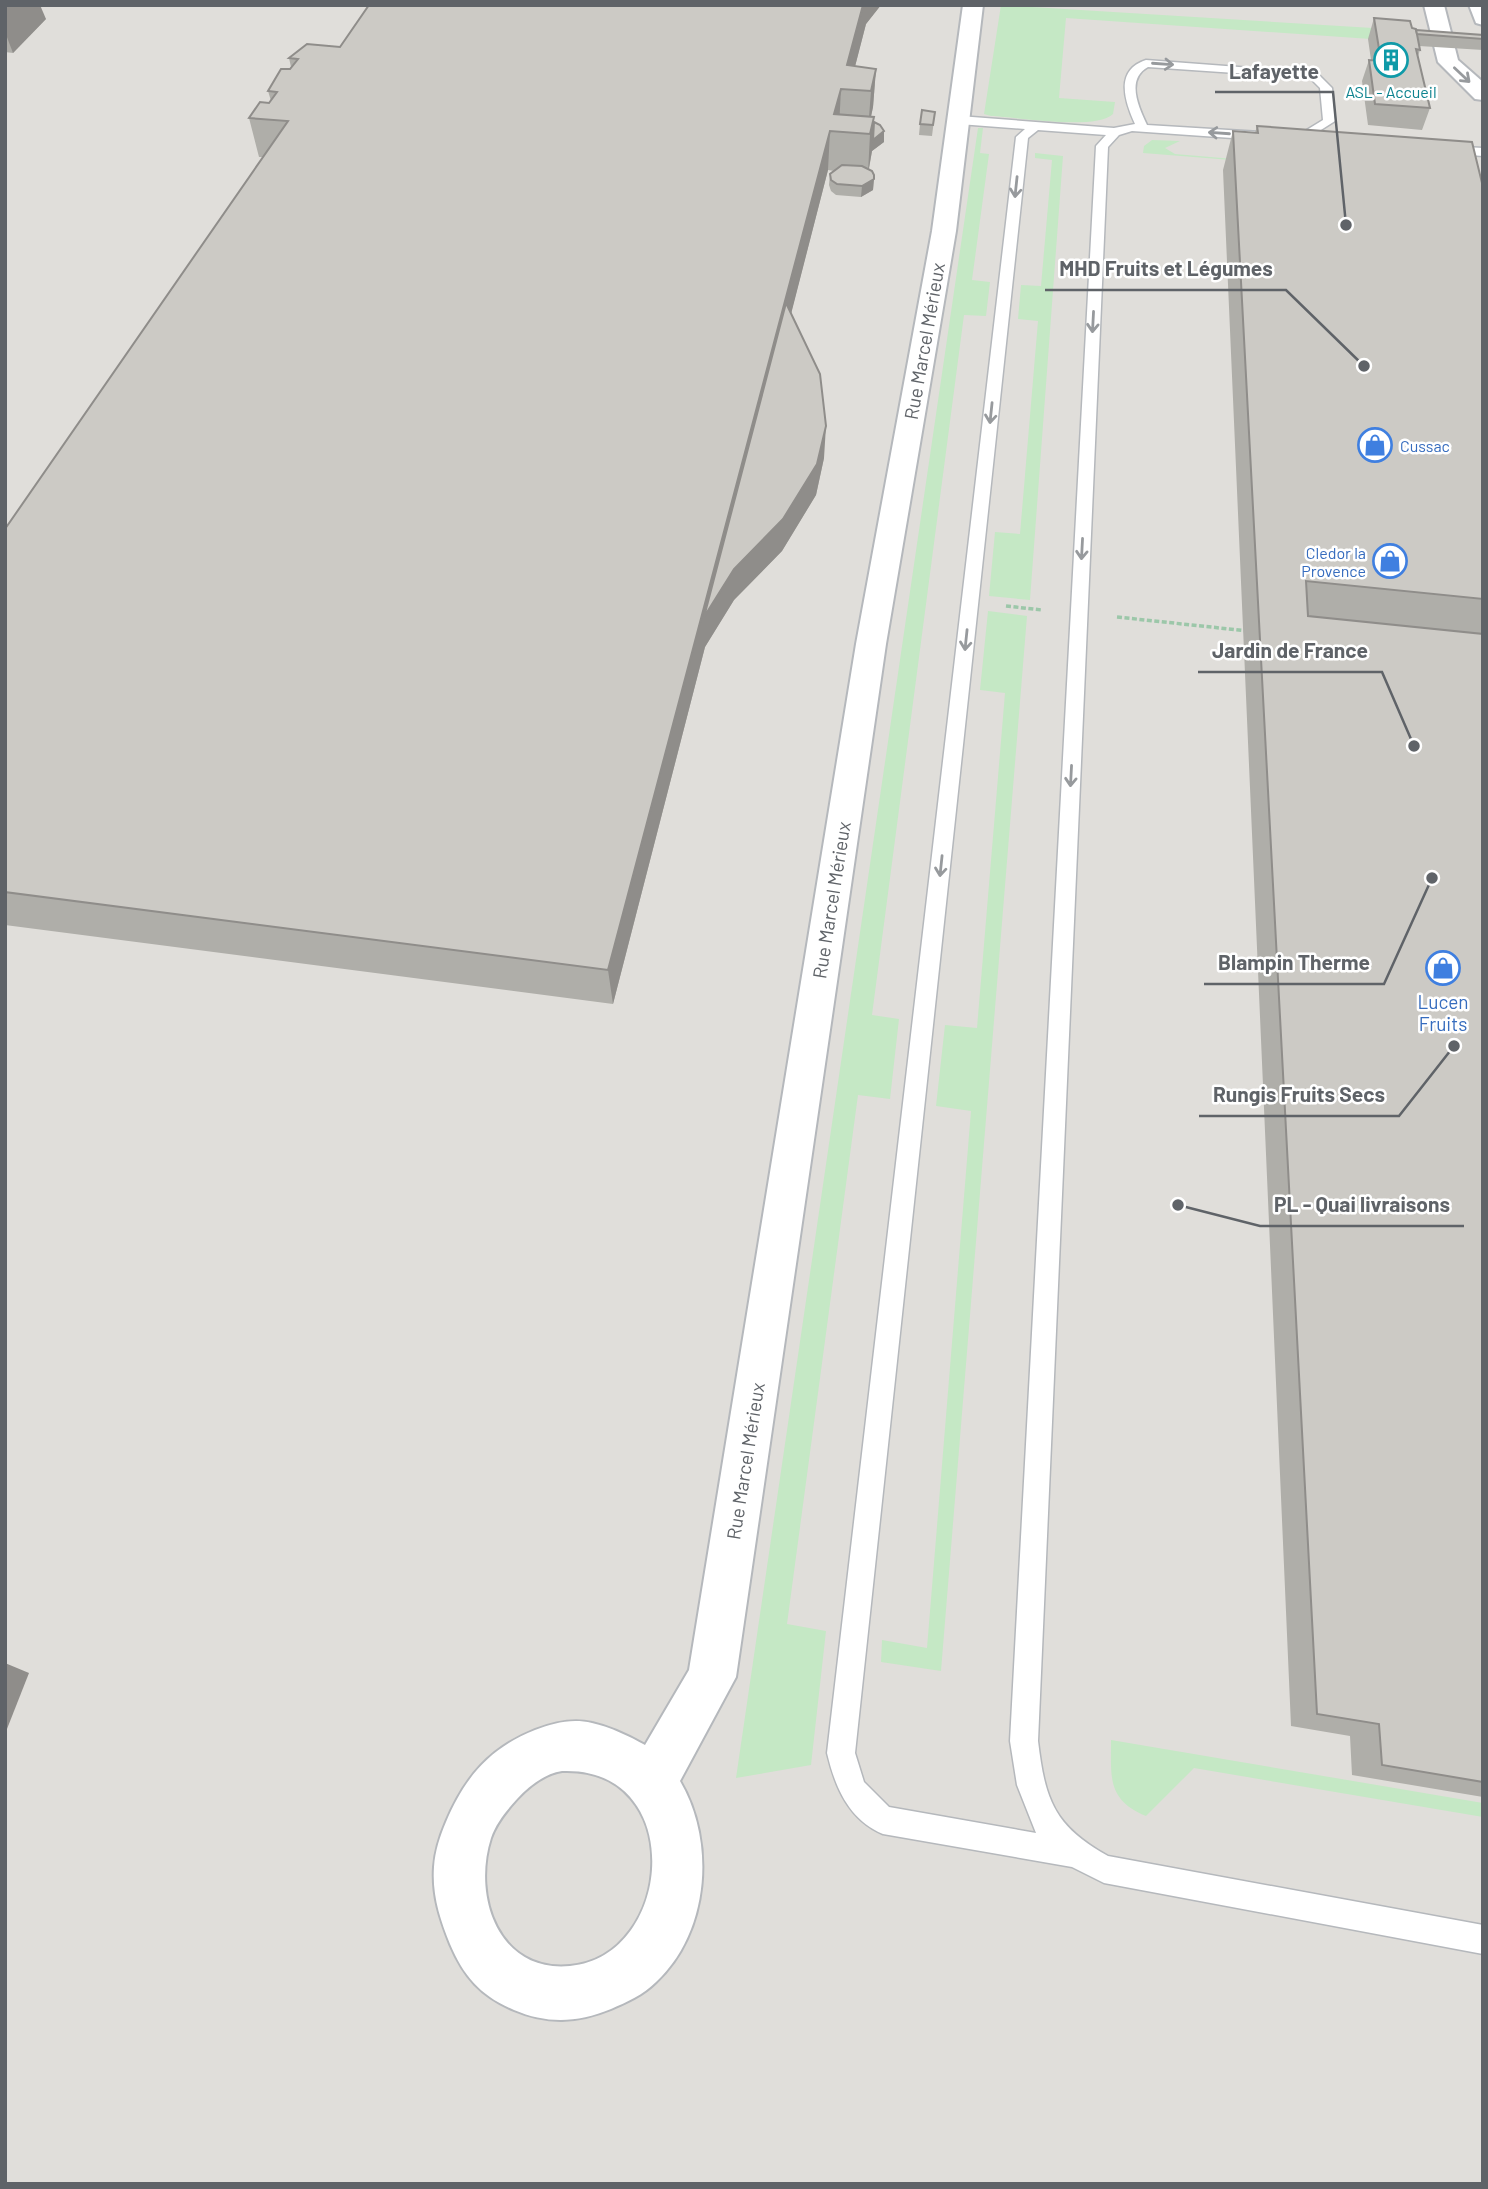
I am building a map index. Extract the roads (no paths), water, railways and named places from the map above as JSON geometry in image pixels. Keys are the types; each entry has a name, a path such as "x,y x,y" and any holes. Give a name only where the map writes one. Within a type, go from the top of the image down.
{"street":[{"name":"Rue Marcel Mérieux","path":"652,1782 712,1677 871,644 944,231 974,5"},
{"path":"1434,5 1448,62 1483,94"},
{"path":"1479,5 1483,19"},
{"path":"590,1746 624,1758 652,1782 670,1814 678,1851 676,1892 662,1930 638,1963 606,1984 570,1995 533,1991 501,1974 477,1945 462,1907 460,1865 469,1823 490,1789 520,1762 554,1748 590,1746"}],"lane":[{"path":"1143,128 1132,104 1130,79 1137,66 1146,63 1313,75 1321,79 1327,89 1329,121 1298,139"},
{"path":"959,120 1115,132 1131,127 1337,142"},
{"path":"1035,126 1022,137 841,1753 846,1780 860,1803 883,1820 1071,1853 1104,1869 1483,1940"},
{"path":"1071,1853 1045,1823 1029,1788 1024,1741 1102,146 1115,132"},
{"path":"1430,148 1483,152"}],"place":[{"name":"ASL - Accueil","path":"1391,60"},
{"name":"Lafayette","path":"1346,225"},
{"name":"MHD Fruits et Légumes","path":"1364,366"},
{"name":"Cussac","path":"1375,445"},
{"name":"Cledor la Provence","path":"1390,561"},
{"name":"Jardin de France","path":"1414,746"},
{"name":"Blampin Therme","path":"1432,878"},
{"name":"Lucen Fruits","path":"1443,968"},
{"name":"Rungis Fruits Secs","path":"1454,1046"},
{"name":"PL - Quai livraisons","path":"1178,1205"}]}
